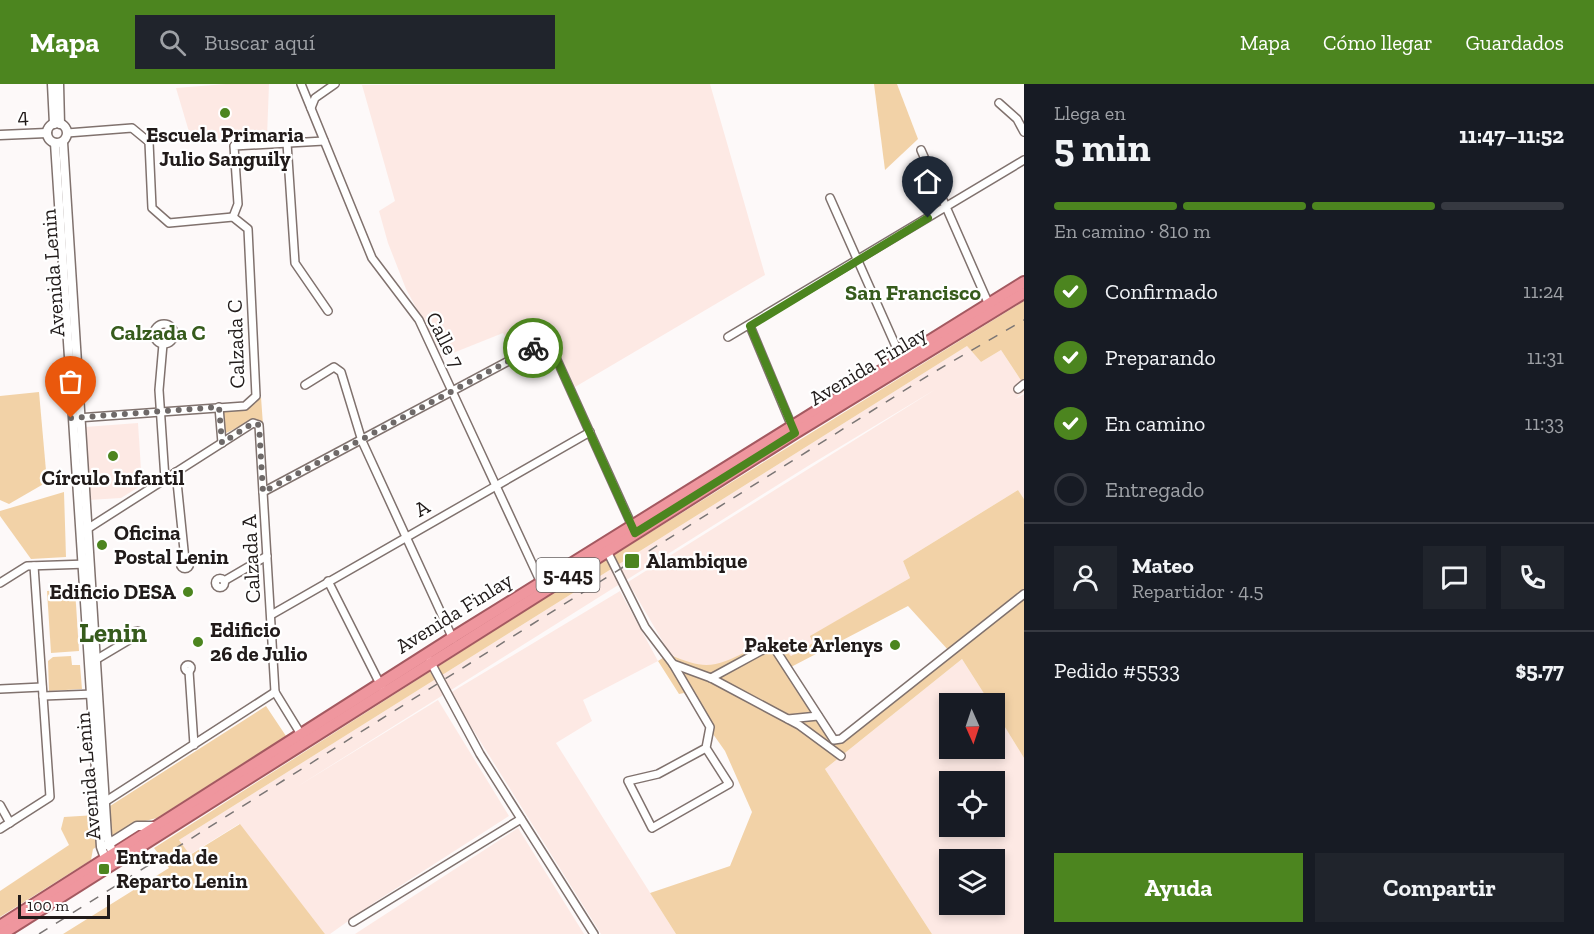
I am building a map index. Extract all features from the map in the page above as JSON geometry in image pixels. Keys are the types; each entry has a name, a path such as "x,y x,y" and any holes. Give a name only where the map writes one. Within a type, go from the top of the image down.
{"highway":[{"name":"Avenida Finlay","path":"990,309 1024,282"},
{"name":"Avenida Finlay","path":"2,934 109,853 303,738 793,429 990,309 1024,293"},
{"name":"Avenida Finlay","path":"0,926 109,853 303,738"}],"street":[{"path":"52,84 57,124 62,139"},
{"path":"59,84 57,124 47,133 62,139 132,128 149,142 152,208 169,223 233,217 238,204 234,146 324,141"},
{"name":"Calle 7","path":"301,84 372,258 419,320 543,586"},
{"path":"311,108 315,98 335,84"},
{"path":"999,103 1023,128"},
{"name":"4","path":"0,135 47,133"},
{"name":"Avenida Lenin","path":"62,139 79,534 86,564 97,659 95,694"},
{"path":"286,143 295,263 328,311"},
{"path":"921,150 990,309"},
{"path":"728,338 1024,160"},
{"path":"830,198 903,362"},
{"name":"Calzada C","path":"75,418 245,406 256,396 248,229 233,217"},
{"path":"750,326 793,429"},
{"path":"263,492 548,340 633,529"},
{"path":"163,344 159,390 165,479"},
{"path":"305,385 334,367 341,372 362,441 454,642"},
{"path":"219,407 222,443"},
{"name":"Avenida Lenin","path":"75,418 88,529 86,564 102,804 109,853"},
{"name":"Calzada A","path":"79,534 253,423 259,425 275,692"},
{"name":"A","path":"271,615 404,536 590,432"},
{"path":"176,472 185,560"},
{"path":"605,547 645,627 673,664 710,727 706,748 729,784 652,828 628,781 658,774 706,748"},
{"path":"224,580 267,556"},
{"path":"0,583 27,566 86,564"},
{"path":"0,829 50,797 33,566"},
{"path":"328,581 382,688"},
{"path":"711,678 768,647 775,649 834,740 841,739 1024,594"},
{"path":"97,659 134,637"},
{"path":"428,658 480,754 594,934"},
{"path":"673,664 711,678 788,719 841,756"},
{"path":"189,671 194,745"},
{"path":"0,690 42,687"},
{"path":"102,804 275,692 303,738"},
{"path":"43,696 95,694"},
{"path":"788,719 818,716"},
{"path":"0,805 10,823"},
{"path":"353,922 520,819"}],"shaded area":[{"name":"Escuela Primaria Julio Sanguily","path":"226,84 269,84 267,137 192,142 176,88"},
{"path":"710,84 765,275 575,387 550,334 514,352 503,333 443,357 406,289 388,243 379,211 395,201 362,85"},
{"path":"874,84 897,84 918,139 885,170"},
{"path":"1024,301 1024,385 1001,350 981,362 967,346 179,840 190,855 240,824 325,934 63,934 169,868 154,848 572,581"},
{"path":"967,346 981,362 1001,350 1024,385 1024,392 1015,399 1024,394 1024,499 1018,490 903,561 910,578 811,636 813,643 790,657 777,642 767,641 718,666 695,666 670,654 628,582 936,389 808,466 295,788 438,700 509,816 375,902 330,934 325,934 239,824 189,855 179,840"},
{"path":"39,392 47,482 9,504 0,500 0,396"},
{"path":"261,397 263,425 253,420 224,434 223,412 247,409"},
{"name":"Círculo Infantil","path":"138,423 142,485 121,498 89,500 85,427"},
{"path":"1018,490 1024,499 1024,758 1005,727 1005,693 984,693 962,659 825,769 932,934 676,934 650,893 730,866 752,812 725,751 684,693 679,694 658,661 669,654 692,663 710,665 773,642 777,642 791,656 813,643 810,636 910,578 903,561","holes":["908,606 949,651 836,737 791,667"]},
{"path":"64,492 66,557 31,559 0,516 0,511"},
{"path":"75,589 79,651 51,653 47,591"},
{"path":"620,591 658,661 583,700 592,721 556,743 676,934 601,934 450,693"},
{"path":"71,656 72,665 80,665 82,689 49,691 48,661 53,657"},
{"path":"962,659 984,693 939,693 939,759 1005,759 1005,727 1024,758 1024,934 932,934 825,769"},
{"path":"266,706 286,736 157,818 137,823 93,849 91,860 0,917 0,891 69,845 61,829 64,817 96,815"},
{"path":"518,828 584,934 355,934"}],"railway":[{"path":"39,934 929,375 1024,320"}],"way so far":[{"path":"71,418 219,407 222,443 253,423 259,425 263,492 533,348"}],"place":[{"name":"Escuela Primaria Julio Sanguily","path":"225,113"},
{"name":"Círculo Infantil","path":"113,456"},
{"name":"Oficina Postal Lenin","path":"102,545"},
{"name":"Alambique","path":"632,561"},
{"name":"Edificio DESA","path":"188,592"},
{"name":"Edificio 26 de Julio","path":"198,642"},
{"name":"Pakete Arlenys","path":"895,645"},
{"name":"Entrada de Reparto Lenin","path":"104,869"}],"district":[{"name":"San Francisco","path":"913,292"},
{"name":"Calzada C","path":"158,332"},
{"name":"Lenin","path":"113,633"}],"route":[{"path":"533,348 548,340 635,533 795,433 750,326 928,218"}]}
